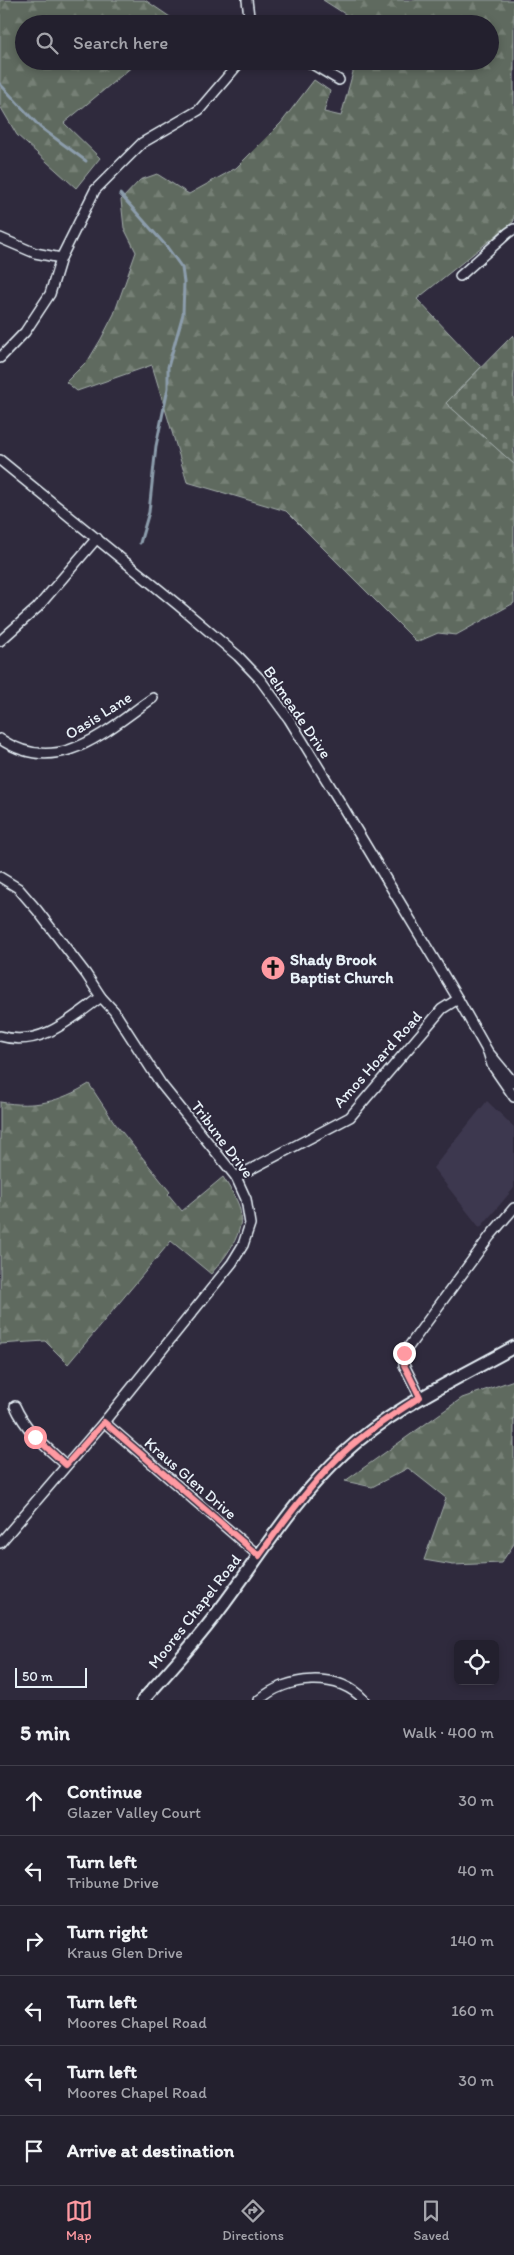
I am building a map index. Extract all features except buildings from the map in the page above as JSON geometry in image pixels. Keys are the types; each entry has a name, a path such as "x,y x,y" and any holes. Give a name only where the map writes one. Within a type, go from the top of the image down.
{"main road":[{"name":"Moores Chapel Road","path":"143,1700 201,1633 285,1518 343,1454 375,1427 420,1397 514,1347"}],"street":[{"path":"247,0 249,15"},
{"path":"0,358 25,332 50,294 61,258 95,190 142,143 199,110 233,70"},
{"path":"322,70 339,80"},
{"path":"460,276 514,229"},
{"path":"0,238 36,253 61,258"},
{"name":"Belmeade Drive","path":"0,460 238,656 269,691 338,799 488,1052 514,1084"},
{"path":"0,641 38,608 97,538"},
{"name":"Oasis Lane","path":"0,739 20,750 31,753 49,755 66,752 86,743 153,698"},
{"name":"Tribune Drive","path":"0,877 18,888 37,910 86,974 101,997 114,1011 161,1084 236,1177 249,1210 248,1234 240,1253 104,1422 0,1543"},
{"path":"0,1036 22,1040 38,1037 60,1027 101,997"},
{"name":"Amos Hoard Road","path":"236,1177 350,1117 442,1009 458,999"},
{"name":"Belmeade Drive","path":"488,1052 492,1065 514,1097"},
{"path":"420,1397 404,1365 404,1353 490,1236 514,1208"},
{"path":"15,1406 20,1418 35,1437 66,1465"},
{"name":"Kraus Glen Drive","path":"104,1422 259,1556"},
{"path":"259,1700 274,1689 304,1680 335,1683 350,1689 364,1700"}],"shaded area":[{"path":"487,1101 514,1127 514,1188 480,1228 433,1168"}],"green space":[{"path":"0,0 145,0 167,15 15,15 15,70 128,70 64,123 100,158 76,188 17,135 0,106"},
{"path":"323,0 514,0 514,221 417,299 481,367 446,403 514,464 514,603 456,635 438,633 417,642 286,511 187,482 152,365 77,391 66,382 89,359 114,314 136,252 124,228 121,200 140,180 157,174 189,194 236,168 281,123 314,80 330,91 324,112 341,116 354,70 499,70 499,15 347,15"},
{"path":"514,336 514,464 446,403"},
{"path":"89,1084 114,1122 170,1192 168,1194 182,1211 223,1177 237,1201 241,1221 239,1231 230,1250 211,1274 171,1241 68,1364 45,1341 0,1344 0,1102 36,1104 46,1102 67,1095"},
{"path":"514,1380 514,1544 501,1563 453,1565 424,1560 446,1498 408,1468 372,1487 345,1481 462,1398"}],"waterway":[{"path":"0,84 40,127 86,161"},
{"path":"120,194 167,247 182,268 184,282 183,314 168,367 168,388 156,446 149,512 140,543"}],"place":[{"name":"Shady Brook Baptist Church","path":"273,968"}],"route":[{"path":"35,1437 66,1465 104,1422 259,1556 285,1518 343,1454 375,1427 420,1397 404,1365 404,1353"}]}
